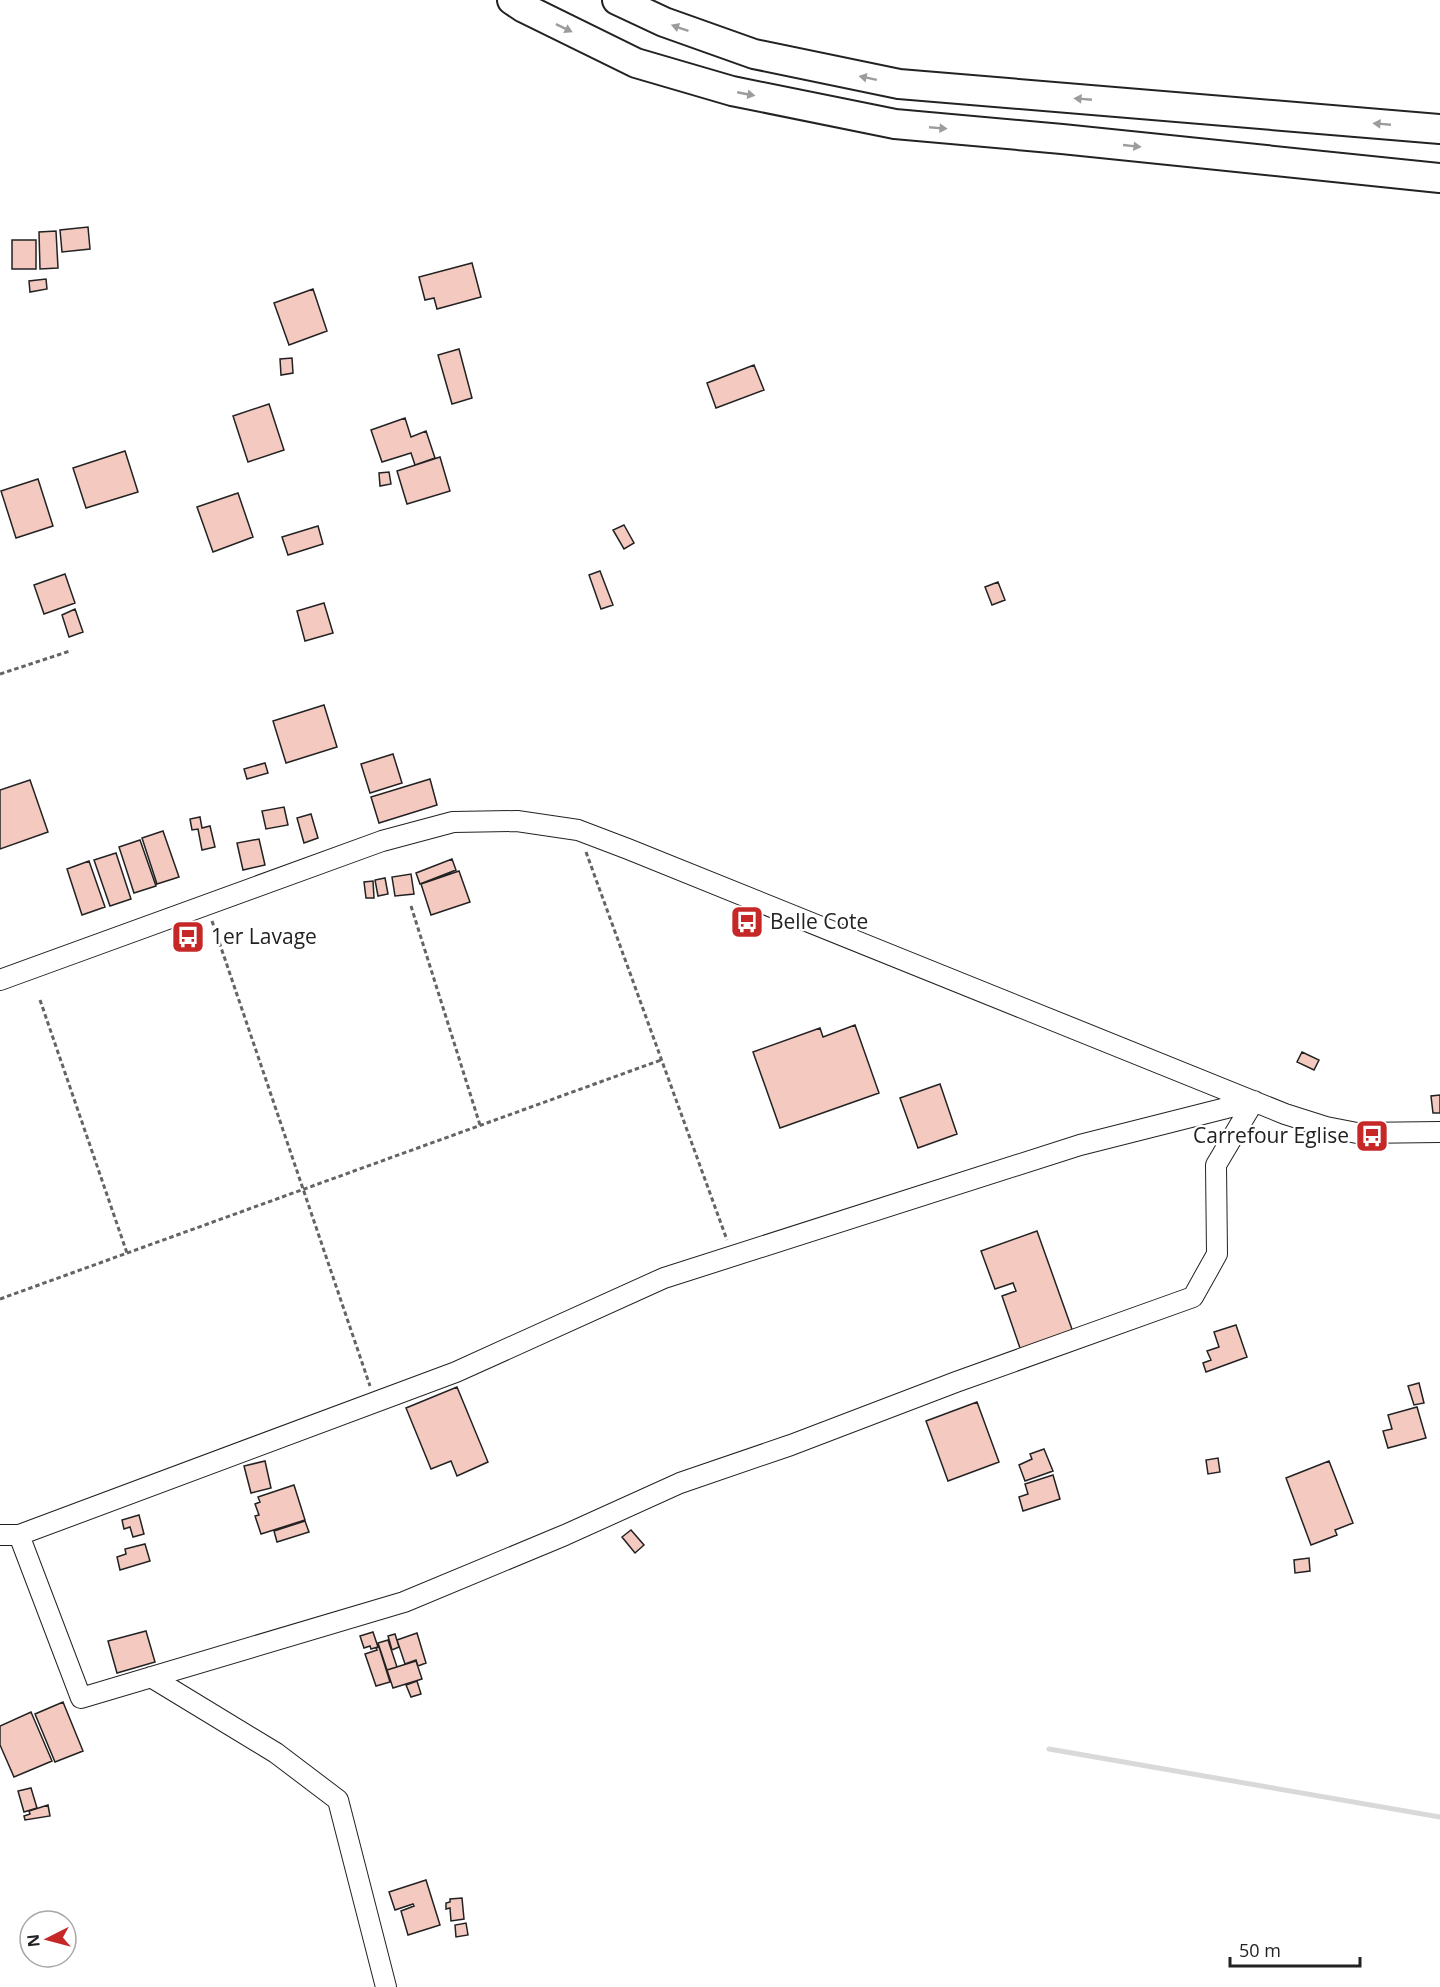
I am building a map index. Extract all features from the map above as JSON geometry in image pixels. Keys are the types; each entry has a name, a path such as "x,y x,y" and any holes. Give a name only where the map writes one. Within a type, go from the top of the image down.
{"highway":[{"path":"513,0 524,8 636,63 732,91 895,124 1440,178"},
{"path":"617,0 664,22 754,54 899,84 1440,129"}],"street":[{"path":"0,980 382,841 453,822 517,820 578,830 1285,1114 1346,1131 1389,1134 1440,1132"},
{"path":"1254,1101 1216,1164 1217,1254 1193,1298 956,1382 791,1445 680,1483 565,1535 404,1602 81,1698 9,1535 456,1372 664,1278 1080,1145 1254,1101"},
{"path":"151,1677 276,1753 338,1800 386,1987"}],"path":[{"path":"0,674 70,651"},
{"path":"578,830 733,1256"},
{"path":"207,905 375,1402"},
{"path":"411,906 480,1125"},
{"path":"40,1000 127,1253"},
{"path":"0,1299 661,1060"}],"building":[{"path":"88,227 90,249 62,252 60,230"},
{"path":"56,231 58,268 40,269 39,232"},
{"path":"12,240 36,240 36,269 12,269"},
{"path":"472,263 481,297 437,309 434,298 425,300 419,277"},
{"path":"46,279 47,289 30,292 29,281"},
{"path":"313,289 327,331 289,345 274,303"},
{"path":"459,349 472,398 452,404 438,355"},
{"path":"292,358 293,373 281,375 280,359"},
{"path":"754,365 764,390 716,408 707,383"},
{"path":"269,404 284,450 248,462 233,416"},
{"path":"405,418 411,437 426,431 435,458 415,465 411,453 382,462 371,430"},
{"path":"125,451 138,492 86,508 73,468"},
{"path":"440,457 450,491 407,504 397,471"},
{"path":"389,472 391,484 380,486 379,473"},
{"path":"38,479 53,526 16,538 1,491"},
{"path":"238,493 253,537 213,552 197,507"},
{"path":"624,525 634,543 624,549 613,530"},
{"path":"318,526 323,544 288,555 282,537"},
{"path":"600,571 613,605 601,609 589,575"},
{"path":"65,574 75,603 44,614 34,585"},
{"path":"998,582 1005,600 992,605 985,587"},
{"path":"324,603 333,633 305,641 297,611"},
{"path":"75,609 83,632 69,637 62,615"},
{"path":"324,705 337,747 286,763 273,721"},
{"path":"393,754 402,783 370,793 361,764"},
{"path":"265,763 268,773 247,779 244,769"},
{"path":"430,779 437,805 379,823 371,797"},
{"path":"30,780 48,832 0,849 0,790"},
{"path":"284,807 288,825 266,829 262,811"},
{"path":"311,814 318,838 304,843 297,818"},
{"path":"200,817 202,828 210,826 215,847 202,850 198,829 192,830 190,819"},
{"path":"163,831 179,877 157,884 142,838"},
{"path":"259,839 265,865 243,870 237,843"},
{"path":"140,840 156,886 134,893 119,847"},
{"path":"116,853 131,899 110,906 94,860"},
{"path":"452,859 456,870 420,884 416,873"},
{"path":"89,861 105,907 82,915 67,869"},
{"path":"459,871 470,902 431,915 421,884"},
{"path":"411,874 414,894 395,896 392,877"},
{"path":"385,878 388,894 378,896 375,880"},
{"path":"373,881 374,898 366,898 364,882"},
{"path":"855,1025 879,1093 780,1128 753,1052 820,1028 823,1037"},
{"path":"1302,1052 1319,1060 1314,1070 1297,1062"},
{"path":"940,1084 957,1134 918,1148 900,1098"},
{"path":"1440,1095 1440,1113 1433,1113 1431,1096"},
{"path":"1037,1231 1073,1332 1021,1351 1002,1296 1016,1291 1013,1283 995,1289 981,1251"},
{"path":"1236,1325 1247,1357 1206,1372 1203,1363 1211,1360 1207,1351 1219,1347 1214,1332"},
{"path":"1419,1383 1424,1403 1414,1405 1408,1386"},
{"path":"457,1387 488,1462 457,1476 451,1461 431,1469 406,1408"},
{"path":"977,1402 999,1462 948,1481 926,1421"},
{"path":"1417,1407 1426,1438 1388,1448 1383,1431 1392,1429 1388,1415"},
{"path":"1044,1449 1053,1471 1025,1481 1019,1465 1032,1459 1030,1454"},
{"path":"1218,1458 1220,1472 1208,1474 1206,1460"},
{"path":"265,1461 271,1488 251,1493 244,1466"},
{"path":"1329,1461 1353,1523 1335,1530 1337,1535 1311,1545 1286,1478"},
{"path":"1053,1475 1060,1499 1023,1511 1019,1497 1028,1494 1025,1484"},
{"path":"294,1485 305,1520 261,1534 255,1516 259,1515 255,1504 260,1502 258,1497"},
{"path":"139,1515 144,1534 133,1537 130,1527 124,1529 122,1520"},
{"path":"305,1521 309,1532 277,1542 274,1531"},
{"path":"631,1530 644,1545 635,1553 622,1537"},
{"path":"145,1544 150,1561 120,1570 117,1557 126,1554 125,1549"},
{"path":"1309,1558 1310,1571 1295,1573 1294,1560"},
{"path":"146,1631 155,1662 117,1673 108,1641"},
{"path":"373,1632 378,1647 364,1648 360,1636"},
{"path":"417,1633 426,1663 418,1666 416,1660 405,1664 397,1640"},
{"path":"395,1634 399,1647 392,1650 388,1636"},
{"path":"388,1640 397,1667 387,1670 378,1643"},
{"path":"379,1647 390,1682 376,1686 365,1654"},
{"path":"416,1661 422,1679 393,1688 387,1670"},
{"path":"417,1681 421,1694 411,1697 406,1685"},
{"path":"63,1702 83,1751 55,1762 35,1714"},
{"path":"31,1712 52,1761 14,1777 0,1745 0,1726"},
{"path":"31,1788 37,1808 24,1812 18,1791"},
{"path":"48,1805 50,1816 25,1820 24,1816 30,1814 29,1811"},
{"path":"426,1880 440,1925 408,1935 401,1911 414,1906 413,1904 395,1910 389,1892"},
{"path":"462,1898 464,1919 451,1921 450,1908 446,1909 446,1903 450,1902 450,1899"},
{"path":"466,1923 468,1935 456,1937 455,1925"}],"waterway":[{"path":"1049,1749 1440,1817"}],"place":[{"name":"Belle Cote","path":"747,922"},
{"name":"1er Lavage","path":"188,937"},
{"name":"Carrefour Eglise","path":"1372,1136"}]}
